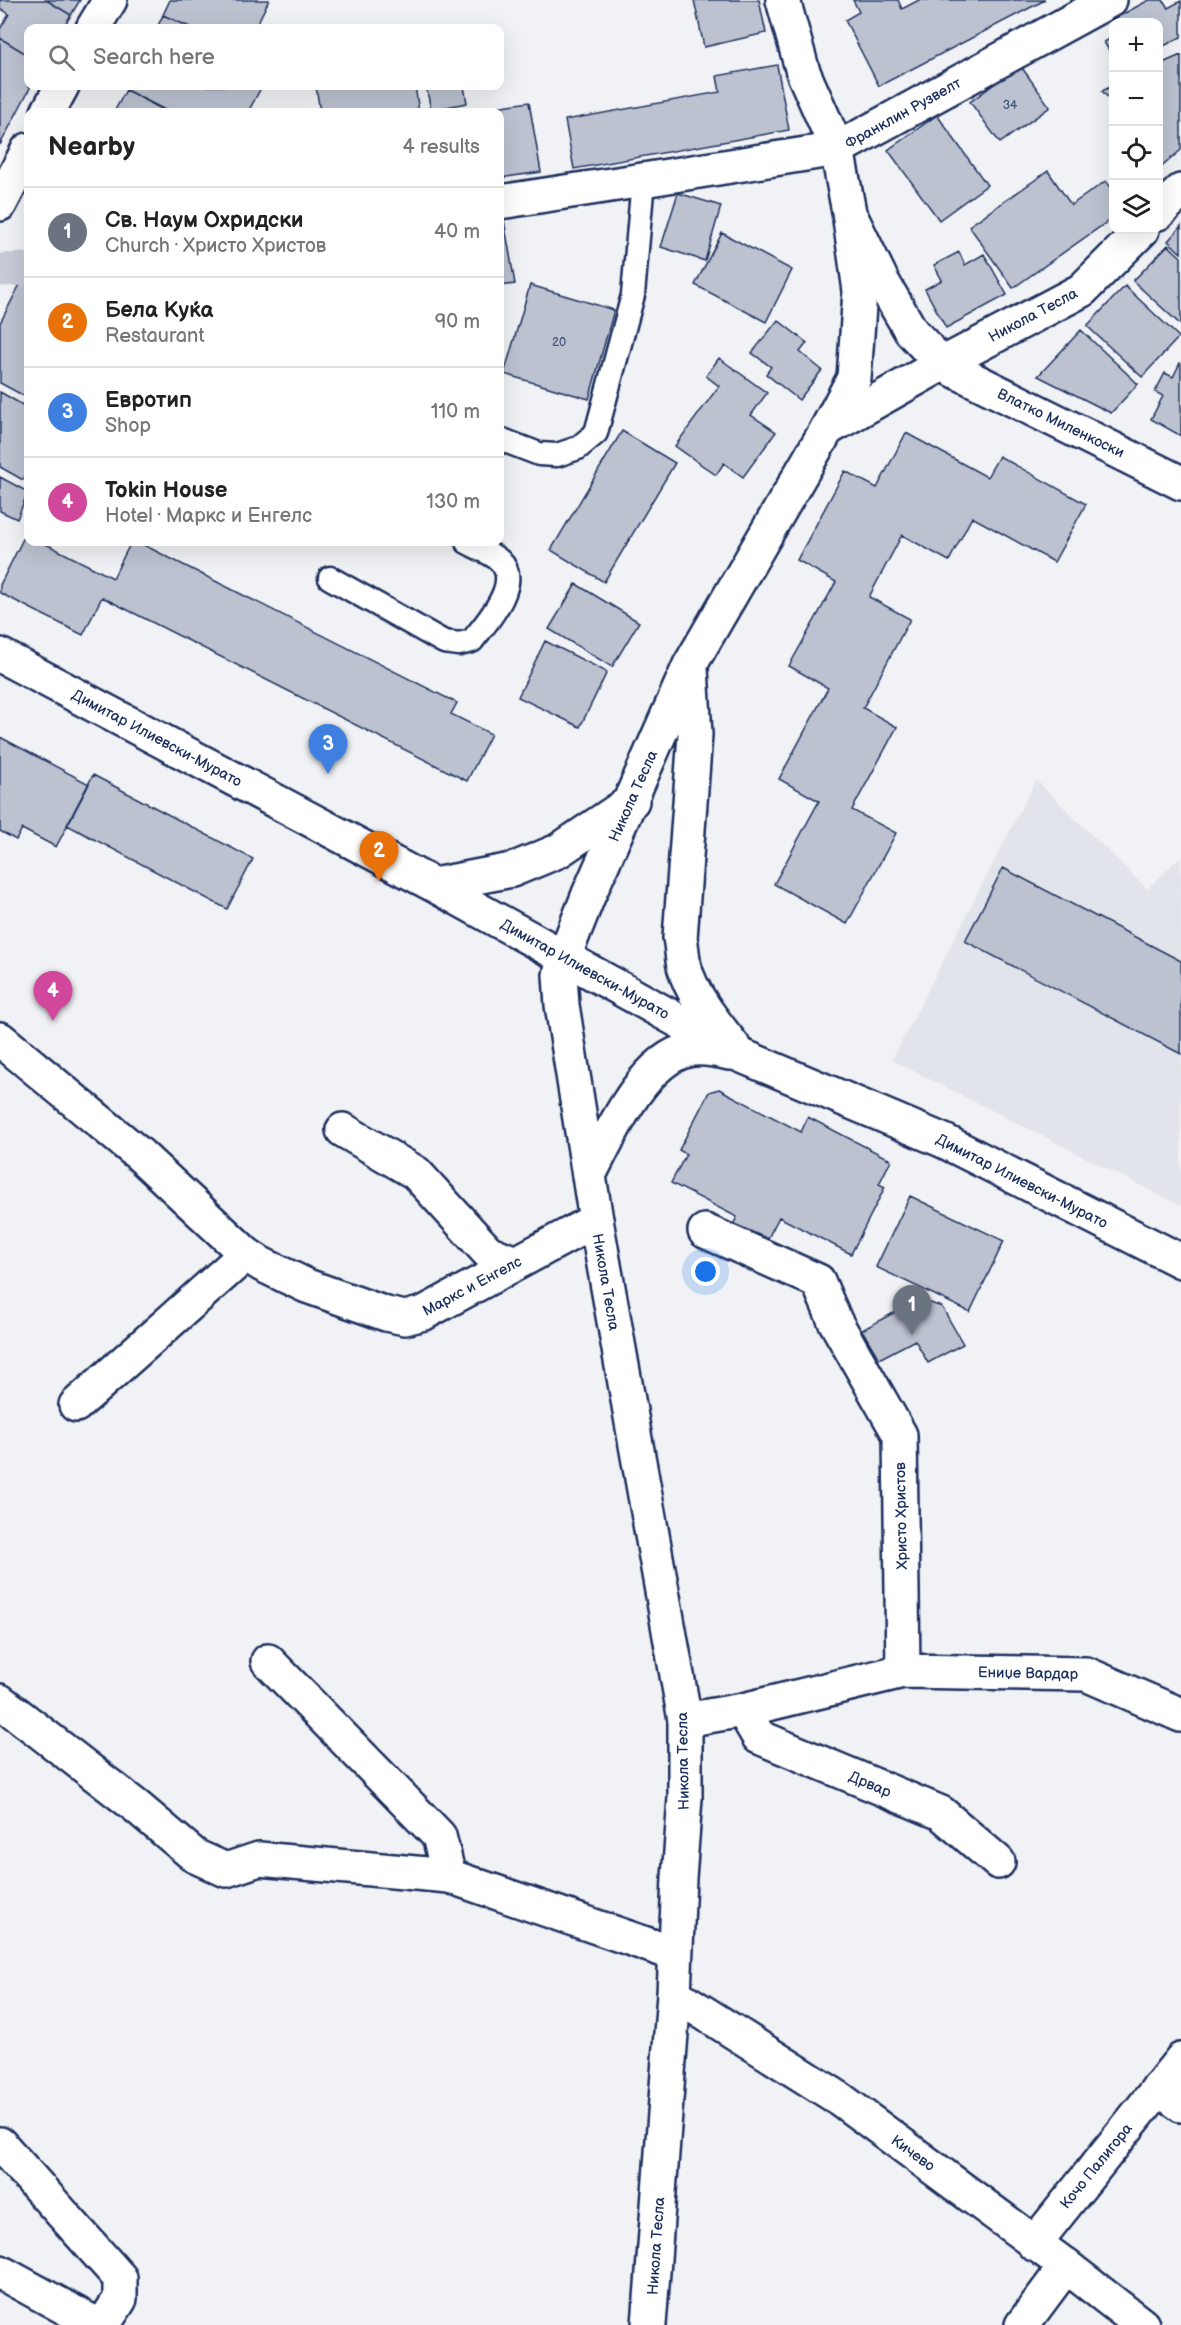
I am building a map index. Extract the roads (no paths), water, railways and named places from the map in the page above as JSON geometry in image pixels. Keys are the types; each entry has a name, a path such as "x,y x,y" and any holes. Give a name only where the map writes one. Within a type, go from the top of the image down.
{"street":[{"path":"95,24 110,0"},
{"path":"783,0 803,72 837,149 860,291 854,378 827,429"},
{"name":"Франклин Рузвелт","path":"504,201 837,149 1110,0"},
{"path":"50,108 61,90"},
{"path":"0,204 24,158"},
{"path":"1163,208 1181,191"},
{"path":"849,212 882,281 911,332 942,364"},
{"name":"Никола Тесла","path":"649,2325 674,1994 685,1798 685,1720 596,1220 561,998 560,975 564,957 589,894 632,801 690,665 827,429 942,364 1082,290 1138,234"},
{"name":"Влатко Миленкоски","path":"942,364 1181,483"},
{"name":"Димитар Илиевски-Мурато","path":"0,655 434,885 740,1055 944,1141 1181,1261"},
{"path":"690,665 695,735 680,938 684,966 690,982 718,1028 740,1055"},
{"path":"434,885 512,870 558,851 632,801"},
{"name":"Маркс и Енгелс","path":"0,1039 108,1127 246,1254 261,1264 307,1286 386,1314 405,1318 424,1313 596,1220"},
{"path":"589,1175 616,1122 657,1068 673,1056 688,1050 710,1049 740,1055"},
{"path":"343,1130 416,1173 488,1252 515,1263"},
{"name":"Христо Христов","path":"705,1231 818,1281 835,1321 900,1435 903,1671"},
{"path":"76,1405 246,1254"},
{"path":"268,1661 439,1836 449,1876"},
{"path":"685,1720 743,1710 903,1671"},
{"name":"Ениџе Вардар","path":"903,1671 1086,1674 1181,1715"},
{"path":"0,1701 137,1807 195,1856 226,1870 259,1859 449,1876 675,1954"},
{"name":"Дрвар","path":"743,1710 759,1737 941,1813 998,1862"},
{"name":"Кичево","path":"674,1994 840,2099 1142,2325"},
{"name":"Кочо Палигора","path":"1034,2244 1170,2097 1181,2060"},
{"path":"0,2144 120,2278 120,2299 103,2325"},
{"path":"1022,2325 1066,2266"},
{"path":"0,2272 97,2325"}],"lane":[{"path":"504,441 539,454 557,455 578,448 596,433 633,296 643,180"},
{"path":"330,578 444,642 459,644 472,641 504,597 506,576 501,562 474,546"}],"tunnel":[{"path":"0,270 24,269"}],"place":[{"name":"Евротип","path":"328,774"},
{"name":"Бела Куќа","path":"379,881"},
{"name":"Tokin House","path":"53,1021"},
{"name":"Св. Наум Охридски","path":"912,1335"}]}
